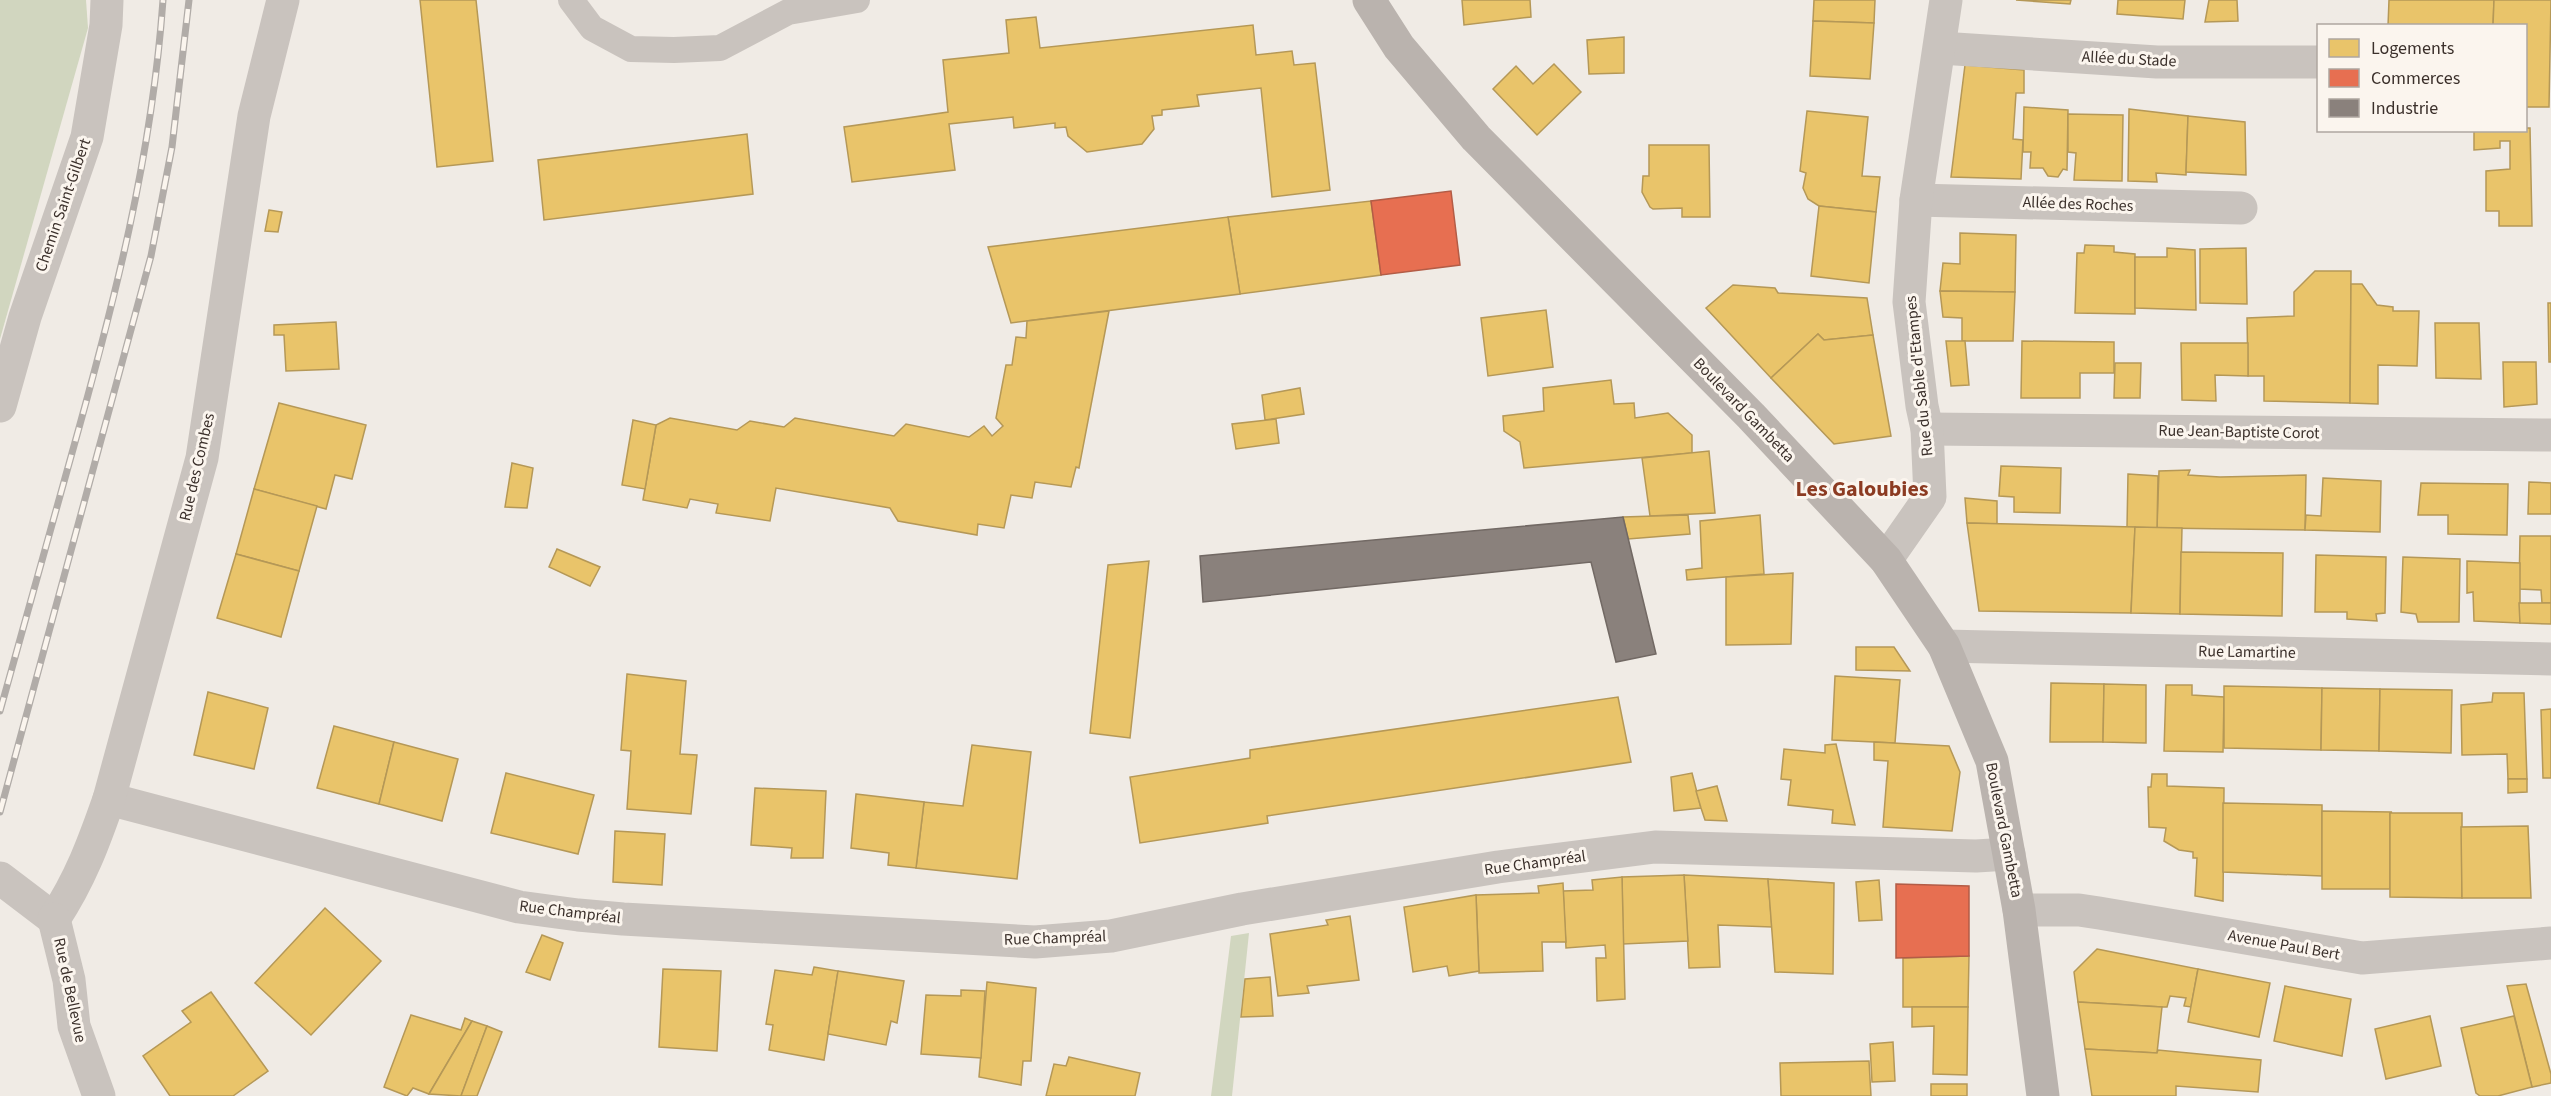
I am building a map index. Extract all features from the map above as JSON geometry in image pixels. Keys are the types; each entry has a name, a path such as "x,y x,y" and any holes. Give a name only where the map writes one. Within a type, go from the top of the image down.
{"main road":[{"name":"Boulevard Gambetta","path":"1369,0 1399,47 1476,138 1751,416 1886,560 1944,646 1992,761 2019,910 2043,1096"}],"street":[{"name":"Chemin Saint-Gilbert","path":"0,406 25,317 87,136 106,25 107,0"},
{"name":"Rue des Combes","path":"54,919 74,890 93,847 109,799 202,458 254,116 283,0"},
{"name":"Rue du Sable d'Etampes","path":"1886,560 1930,497 1927,429 1909,302 1916,200 1946,0"},
{"name":"Allée du Stade","path":"1940,48 2157,62 2317,62"},
{"name":"Allée des Roches","path":"1916,200 2241,208"},
{"name":"Rue Jean-Baptiste Corot","path":"1927,429 2551,435"},
{"name":"Rue Lamartine","path":"1944,646 2551,658"},
{"name":"Rue Champréal","path":"109,799 519,907 623,919 1035,942 1112,936 1242,909 1474,871 1655,847 1976,856 2009,854"},
{"path":"0,878 54,919"},
{"name":"Avenue Paul Bert","path":"2019,910 2079,910 2362,958 2551,943"},
{"name":"Rue de Bellevue","path":"54,919 69,980 74,1026 99,1096"}],"lane":[{"path":"571,0 592,28 631,49 674,50 720,48 788,12 857,0"}],"green space":[{"path":"0,0 86,0 88,28 0,339"},
{"path":"1249,933 1232,1096 1211,1096 1231,936"}],"building: Logements":[{"path":"420,0 476,0 493,161 437,167"},
{"path":"1462,0 1530,0 1531,17 1464,25"},
{"path":"1814,0 1875,0 1874,23 1813,21"},
{"path":"2016,0 2071,0 2070,4"},
{"path":"2118,0 2185,0 2183,19 2117,14"},
{"path":"2209,0 2237,0 2238,21 2205,22"},
{"path":"2389,0 2494,0 2493,24 2388,24"},
{"path":"2494,0 2551,0 2549,107 2527,107 2527,24 2493,24"},
{"path":"1036,17 1040,48 1253,25 1256,55 1292,51 1294,65 1315,63 1330,190 1272,197 1261,88 1197,95 1199,106 1162,110 1162,115 1152,116 1154,129 1142,144 1087,152 1068,136 1066,127 1055,128 1055,123 1014,128 1013,117 949,124 955,170 852,182 844,127 948,112 943,60 1009,53 1006,20"},
{"path":"1813,21 1874,23 1870,79 1810,76"},
{"path":"1624,37 1624,73 1589,74 1587,40"},
{"path":"1554,64 1581,92 1537,135 1493,89 1516,66 1533,84"},
{"path":"1965,65 2024,70 2024,93 2016,93 2013,139 2023,140 2021,179 1951,177"},
{"path":"2024,107 2068,110 2067,170 2063,169 2058,177 2048,176 2043,168 2030,168 2031,152 2023,152"},
{"path":"2129,109 2188,116 2186,175 2156,173 2157,182 2128,181"},
{"path":"1807,111 1868,117 1862,176 1880,177 1876,212 1819,206 1808,199 1803,188 1806,173 1800,171"},
{"path":"2068,114 2123,115 2122,181 2074,180 2076,153 2068,152"},
{"path":"2188,116 2245,122 2246,175 2186,172"},
{"path":"2527,128 2530,128 2532,226 2499,226 2499,211 2486,211 2486,171 2510,169 2510,141 2500,141 2500,148 2474,150 2474,132 2527,132"},
{"path":"747,134 753,194 544,220 538,160"},
{"path":"1649,145 1709,145 1710,217 1682,217 1682,208 1653,209 1650,207 1642,192 1643,176 1649,176"},
{"path":"1371,201 1381,275 1240,294 1228,217"},
{"path":"1819,206 1876,212 1869,283 1811,276"},
{"path":"269,210 282,212 278,232 265,231"},
{"path":"1228,217 1240,294 1011,323 988,247"},
{"path":"1960,233 2016,235 2015,292 1940,291 1943,263 1960,264"},
{"path":"2085,245 2114,246 2114,252 2135,254 2135,314 2075,313 2077,253 2084,253"},
{"path":"2167,248 2195,250 2196,310 2135,308 2135,257 2167,257"},
{"path":"2246,248 2247,304 2200,303 2200,249"},
{"path":"2315,271 2351,271 2350,403 2264,401 2264,376 2248,376 2247,318 2294,316 2294,292"},
{"path":"2351,284 2362,284 2377,305 2393,307 2393,311 2419,311 2417,366 2378,365 2378,404 2350,403"},
{"path":"1733,285 1775,288 1778,293 1867,298 1873,335 1824,340 1818,334 1771,378 1706,308"},
{"path":"1940,291 2015,292 2013,341 1962,341 1962,318 1943,317"},
{"path":"2548,303 2551,303 2551,362 2549,362"},
{"path":"1546,310 1553,367 1488,376 1481,318"},
{"path":"1109,311 1079,468 1076,467 1071,487 1035,482 1032,498 1011,495 1004,528 978,524 977,535 898,521 890,508 776,488 770,521 716,513 718,504 690,499 687,508 643,500 656,425 670,418 737,430 750,421 784,427 795,418 894,436 906,424 969,437 984,426 992,436 1003,426 996,418 1006,365 1012,365 1016,337 1026,338 1027,321"},
{"path":"336,322 339,369 286,371 284,335 274,335 274,325"},
{"path":"2435,323 2479,323 2481,379 2436,378"},
{"path":"1818,334 1824,340 1873,335 1891,436 1834,444 1771,378"},
{"path":"1946,341 1965,341 1969,385 1951,386"},
{"path":"2022,341 2114,342 2114,373 2080,373 2080,398 2021,398"},
{"path":"2181,343 2248,343 2248,376 2215,375 2216,401 2182,400"},
{"path":"2503,362 2536,362 2537,404 2504,407"},
{"path":"2115,363 2141,363 2140,398 2114,398"},
{"path":"1611,380 1614,404 1634,403 1635,418 1668,413 1692,435 1692,453 1524,468 1520,442 1504,431 1503,416 1544,411 1543,388"},
{"path":"1300,388 1304,414 1265,420 1262,395"},
{"path":"279,403 366,425 352,479 335,475 326,509 254,489"},
{"path":"1276,419 1279,443 1236,449 1232,424"},
{"path":"633,420 656,425 645,489 622,485"},
{"path":"1709,451 1715,513 1650,516 1642,458"},
{"path":"512,463 533,468 527,508 505,507"},
{"path":"2001,466 2061,468 2060,513 2014,512 2014,497 1999,496"},
{"path":"2190,470 2188,475 2220,477 2306,475 2305,530 2157,528 2159,471"},
{"path":"2128,474 2158,476 2157,528 2127,527"},
{"path":"2323,478 2381,481 2380,532 2305,530 2306,515 2321,516"},
{"path":"2529,482 2551,483 2551,514 2528,514"},
{"path":"2421,483 2508,484 2507,535 2448,534 2448,515 2418,515"},
{"path":"254,489 317,506 299,571 236,554"},
{"path":"1965,498 1997,501 1997,524 1967,523"},
{"path":"1688,515 1690,534 1628,539 1623,517"},
{"path":"1760,515 1764,574 1687,580 1686,570 1702,568 1700,521"},
{"path":"1967,523 2135,527 2131,613 1979,611"},
{"path":"2135,527 2182,528 2180,614 2131,613"},
{"path":"2520,536 2551,536 2551,603 2542,603 2541,590 2519,589"},
{"path":"557,549 600,567 590,586 549,567"},
{"path":"2181,552 2283,553 2282,616 2180,614"},
{"path":"236,554 299,571 281,637 217,618"},
{"path":"2316,555 2386,557 2385,613 2376,614 2377,621 2347,619 2347,612 2315,612"},
{"path":"2403,557 2460,559 2459,622 2418,622 2416,614 2401,612"},
{"path":"1149,561 1130,738 1090,733 1108,565"},
{"path":"2467,561 2520,563 2520,623 2474,621 2473,592 2467,593"},
{"path":"1793,573 1791,644 1726,645 1726,577"},
{"path":"2519,603 2551,603 2551,624 2520,623"},
{"path":"1856,647 1894,647 1910,671 1856,670"},
{"path":"627,674 686,681 680,754 697,755 691,814 627,809 631,751 621,750"},
{"path":"1835,676 1900,680 1895,743 1832,740"},
{"path":"2051,683 2104,684 2103,742 2050,742"},
{"path":"2104,684 2146,685 2146,743 2103,742"},
{"path":"2166,685 2192,685 2192,695 2224,697 2223,752 2164,751"},
{"path":"2224,686 2322,688 2321,750 2224,748"},
{"path":"2322,688 2380,689 2379,751 2321,750"},
{"path":"2380,689 2452,690 2451,753 2379,751"},
{"path":"208,692 268,708 254,769 194,755"},
{"path":"2493,693 2524,693 2527,779 2508,779 2507,754 2462,755 2461,705 2492,702"},
{"path":"1618,697 1631,762 1267,816 1268,823 1140,843 1130,777 1250,758 1250,750"},
{"path":"2551,709 2551,778 2543,778 2541,710"},
{"path":"334,726 394,742 379,804 317,788"},
{"path":"394,742 458,759 442,821 379,804"},
{"path":"1874,742 1949,746 1960,772 1952,831 1883,827 1888,761 1874,760"},
{"path":"1836,744 1855,825 1832,823 1833,810 1788,805 1791,780 1781,779 1784,749 1825,753 1825,745"},
{"path":"972,745 1031,752 1017,879 916,868 924,802 963,806"},
{"path":"506,773 594,795 578,854 491,833"},
{"path":"1692,773 1701,808 1674,811 1671,777"},
{"path":"2152,774 2167,774 2167,786 2224,788 2223,901 2195,896 2197,858 2193,858 2193,852 2179,850 2164,841 2166,828 2149,827 2148,787 2151,787"},
{"path":"2508,779 2527,779 2527,792 2508,793"},
{"path":"1717,786 1727,821 1705,820 1696,791"},
{"path":"755,788 826,791 823,858 791,858 792,848 751,845"},
{"path":"856,794 924,802 916,868 888,865 889,853 851,848"},
{"path":"2223,803 2322,805 2322,876 2223,872"},
{"path":"2322,811 2392,812 2390,813 2390,889 2322,889"},
{"path":"2390,813 2462,813 2462,898 2390,897"},
{"path":"2528,826 2531,898 2462,898 2461,827"},
{"path":"615,831 665,834 662,885 613,882"},
{"path":"1684,875 1768,879 1772,927 1718,925 1720,967 1689,968"},
{"path":"1684,875 1688,941 1623,944 1622,877"},
{"path":"1622,877 1625,999 1597,1001 1596,958 1606,958 1605,945 1566,948 1563,891 1593,890 1592,880"},
{"path":"1768,879 1834,883 1833,974 1775,972"},
{"path":"1879,880 1882,920 1859,921 1856,882"},
{"path":"1563,883 1566,942 1542,942 1543,971 1479,973 1476,895 1539,893 1538,886"},
{"path":"1476,895 1479,971 1449,976 1447,966 1413,972 1404,907"},
{"path":"325,908 381,961 311,1035 255,983"},
{"path":"1350,916 1359,980 1307,986 1309,993 1278,996 1270,934 1328,925 1326,920"},
{"path":"542,935 563,943 550,980 526,972"},
{"path":"2097,949 2198,969 2191,1007 2184,1006 2186,998 2170,996 2167,1007 2078,1002 2074,972"},
{"path":"1969,956 1968,1007 1903,1007 1903,958"},
{"path":"814,967 838,971 824,1060 769,1050 773,1025 766,1024 775,970 812,975"},
{"path":"663,969 721,971 717,1051 659,1047"},
{"path":"2198,969 2270,983 2259,1037 2188,1022"},
{"path":"838,971 904,981 897,1023 891,1021 886,1045 828,1034"},
{"path":"1270,977 1273,1016 1241,1017 1245,979"},
{"path":"987,982 1036,988 1031,1061 1023,1061 1021,1085 979,1077"},
{"path":"2526,984 2551,1074 2551,1083 2532,1087 2507,986"},
{"path":"2285,986 2351,999 2342,1056 2274,1041"},
{"path":"961,990 985,991 981,1058 921,1054 926,995 961,996"},
{"path":"211,992 268,1071 233,1096 170,1096 143,1056 191,1022 182,1011"},
{"path":"2078,1002 2162,1007 2157,1053 2085,1049"},
{"path":"1912,1007 1968,1007 1967,1075 1933,1074 1934,1026 1912,1027"},
{"path":"411,1015 461,1030 465,1018 472,1021 429,1094 413,1088 407,1096 384,1087"},
{"path":"2430,1016 2441,1066 2386,1079 2375,1029"},
{"path":"2514,1016 2532,1087 2498,1096 2480,1096 2476,1093 2461,1028"},
{"path":"472,1021 487,1026 461,1096 429,1094"},
{"path":"487,1026 502,1032 477,1096 461,1096"},
{"path":"1893,1042 1895,1081 1872,1082 1870,1044"},
{"path":"2085,1049 2157,1053 2158,1050 2261,1060 2258,1092 2176,1086 2176,1096 2092,1096"},
{"path":"1069,1057 1140,1073 1135,1096 1046,1096 1054,1064 1066,1066"},
{"path":"1869,1061 1871,1096 1781,1096 1780,1063"},
{"path":"1931,1084 1967,1084 1967,1096 1931,1096"}],"building: Commerces":[{"path":"1451,191 1460,265 1381,275 1371,201"},
{"path":"1896,884 1969,886 1969,956 1896,958"}],"building: Industrie":[{"path":"1623,517 1656,654 1616,662 1591,562 1203,602 1200,556"}],"railway":[{"path":"0,711 88,397 129,229 150,116 163,0"},
{"path":"0,812 151,256 172,147 189,0"}],"district":[{"name":"Les Galoubies","path":"1862,489"}]}
